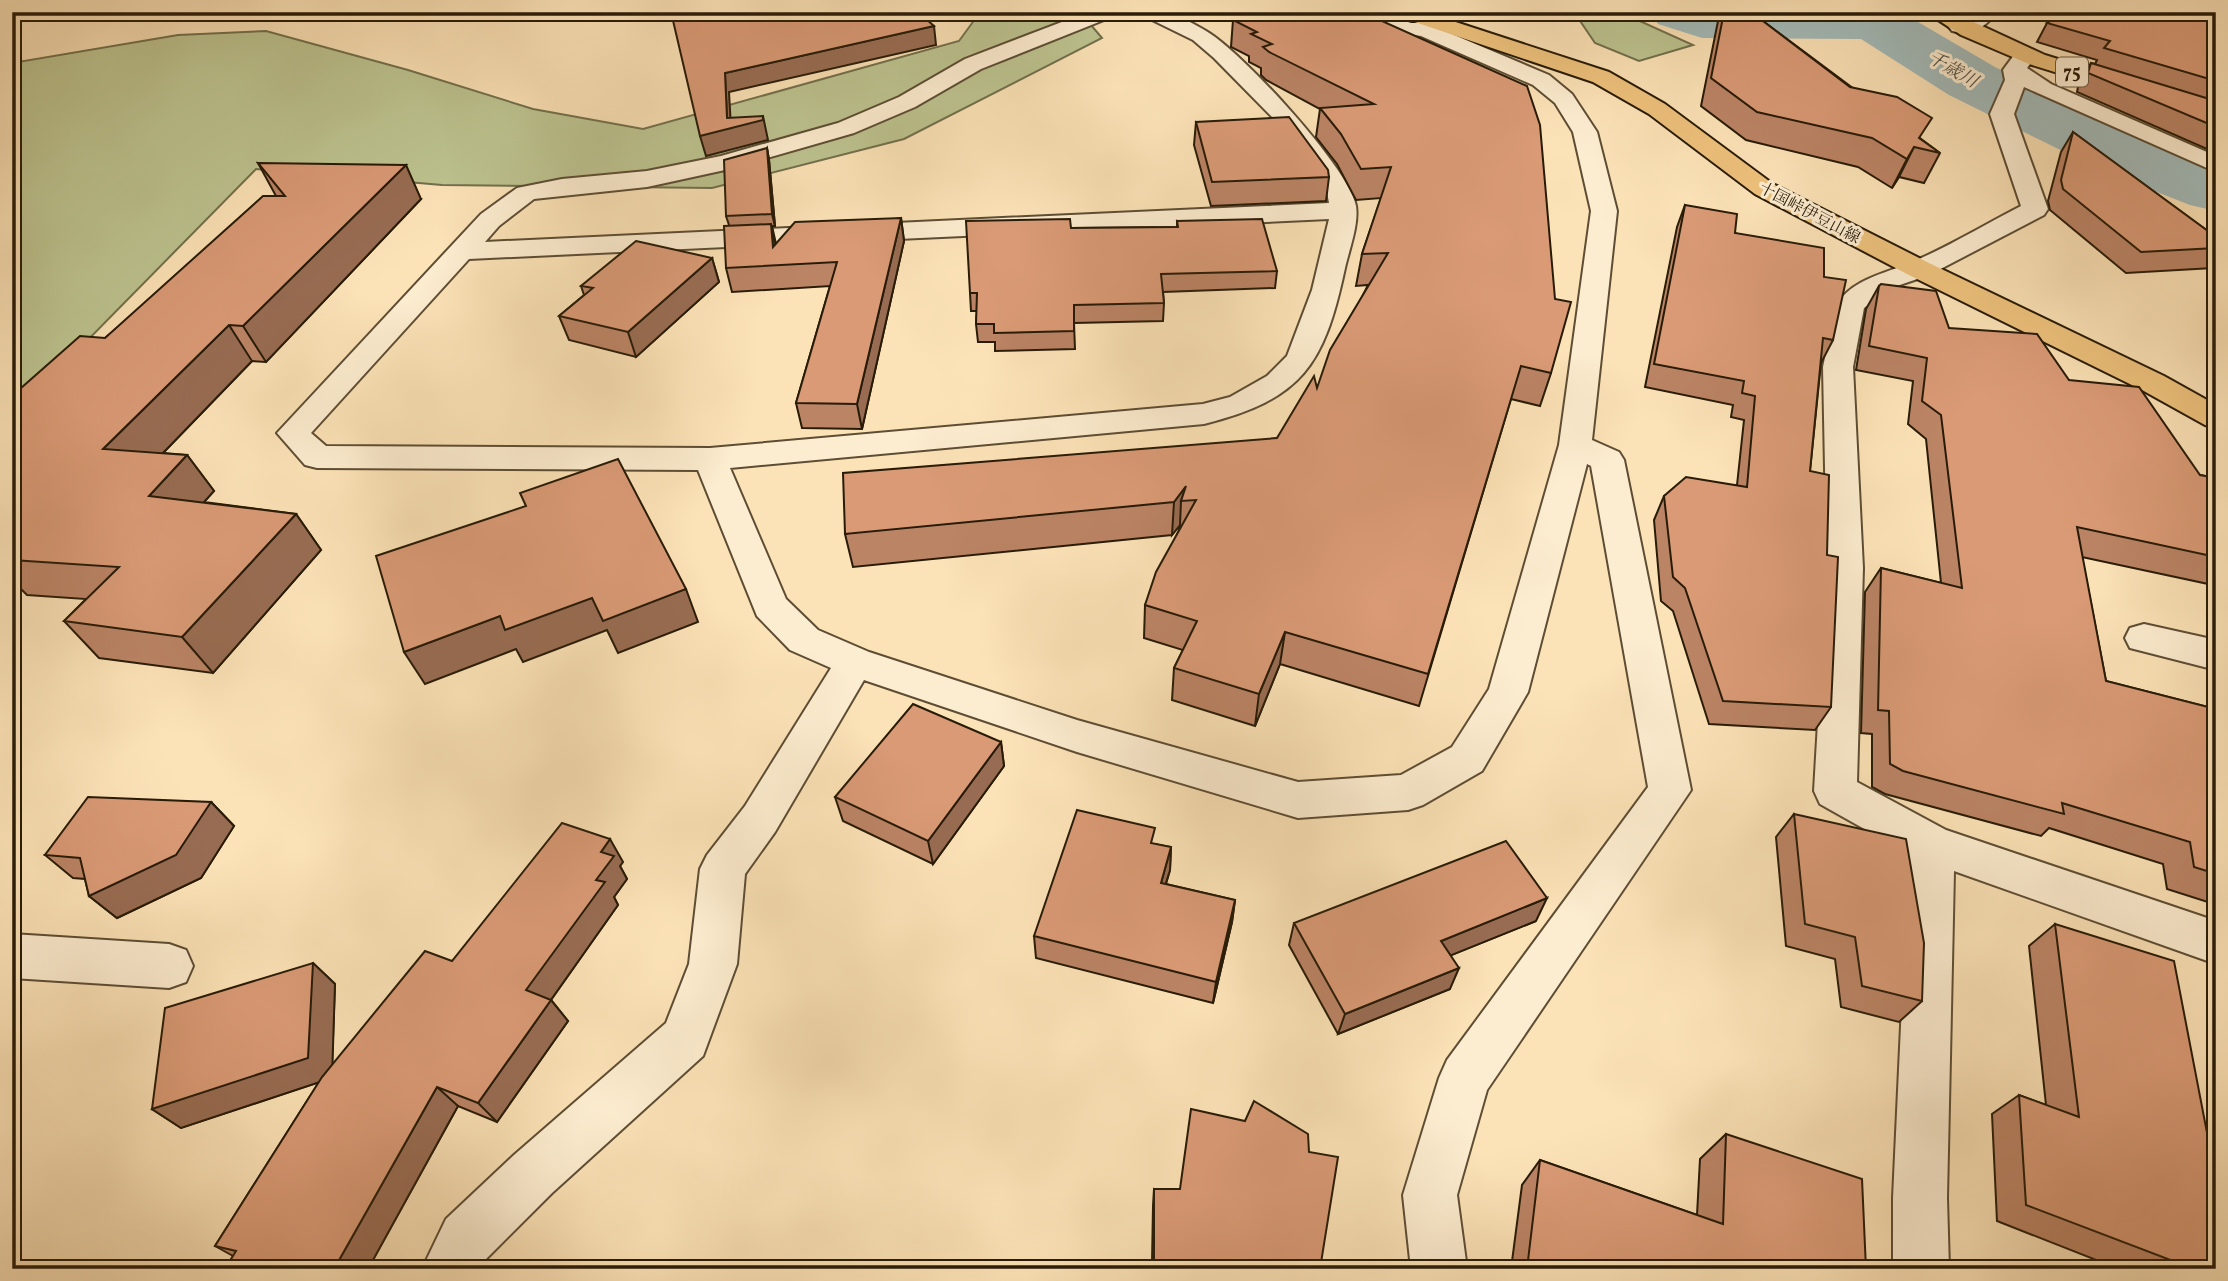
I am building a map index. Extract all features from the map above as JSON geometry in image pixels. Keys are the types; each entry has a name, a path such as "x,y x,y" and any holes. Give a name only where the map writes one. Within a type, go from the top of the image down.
{"main road":[{"name":"75","path":"1936,12 1995,45 2018,69 2216,115"},
{"name":"十国峠伊豆山線","path":"1421,22 1601,77 1657,109 1763,189 1919,269 2153,383 2216,418"}],"street":[{"path":"1107,12 973,64 907,102 846,128 724,163 647,179 526,193 490,220 293,433 317,457 710,459 1205,414 1241,404 1278,383 1301,359 1326,290 1345,210 1340,192 1286,118 1222,53 1200,36 1151,12"},
{"path":"710,459 770,606 804,640 855,662 1077,736 1298,800 1408,792 1467,759 1507,692 1575,445 1604,211 1585,132 1564,99 1541,80 1421,22 1409,29 1355,12"},
{"path":"1959,26 1977,23 1983,16 1980,12"},
{"path":"2216,165 2043,89 2018,69 2003,114 2035,209 1919,269 1878,283 1850,305 1838,367 1845,568 1835,791 1932,844 2216,943"},
{"path":"462,251 1345,210"},
{"path":"1438,1269 1430,1195 1465,1079 1670,790 1607,460 1575,445"},
{"path":"2144,638 2216,655"},
{"path":"450,1269 466,1239 533,1174 685,1039 713,964 723,869 760,819 855,662"},
{"path":"1921,1269 1920,1198 1932,844"},
{"path":"12,957 169,967"}],"path":[{"path":"2035,12 2069,18 2057,12"}],"green space":[{"path":"988,12 1080,12 1102,38 904,139 712,188 442,185 256,169 12,417 12,63 178,35 266,31 408,70 533,109 643,129 959,41 978,15"},
{"path":"1574,12 1620,12 1693,45 1639,61 1595,43"},
{"path":"1679,12 1864,12 1874,21 1702,20"}],"building":[{"path":"671,12 918,12 934,26 725,73 727,118 763,116 763,120 700,136"},
{"path":"1256,12 1362,12 1527,86 1540,125 1555,299 1571,302 1551,373 1521,366 1428,674 1285,632 1259,694 1174,668 1197,621 1145,605 1156,572 1196,500 1181,501 1186,486 1174,502 845,534 843,473 1277,438 1314,376 1317,388 1330,350 1388,253 1362,254 1391,167 1361,169 1341,134 1320,108 1374,104 1269,52 1263,47 1272,44 1251,34 1257,32 1233,20"},
{"path":"1724,12 1751,12 1850,87 1897,97 1932,118 1919,138 1940,153 1914,147 1907,159 1872,138 1757,112 1711,78"},
{"path":"2065,12 2216,12 2216,81 2104,48 2110,41 2047,23"},
{"path":"2091,63 2216,101 2216,127 2088,73"},
{"path":"1289,117 1328,170 1329,177 1212,182 1196,122"},
{"path":"2073,132 2216,237 2216,248 2141,252 2063,189 2061,180"},
{"path":"767,148 772,214 726,216 724,160"},
{"path":"258,163 406,165 243,326 229,325 103,449 187,455 149,496 296,514 182,637 64,621 119,567 12,560 12,418 16,414 12,414 12,396 80,336 105,338 263,196 285,196"},
{"path":"1685,205 1737,214 1735,233 1824,248 1824,277 1846,280 1833,340 1823,338 1810,471 1829,475 1827,555 1838,557 1831,707 1723,701 1685,588 1673,577 1664,496 1686,477 1747,487 1755,396 1742,393 1744,381 1654,364"},
{"path":"901,218 857,404 796,403 837,262 726,268 724,226 771,224 773,247 795,222"},
{"path":"1070,219 1071,228 1178,227 1177,221 1262,219 1277,271 1161,274 1164,303 1074,305 1074,331 994,333 994,324 976,324 977,293 970,293 966,221"},
{"path":"636,241 712,258 628,332 559,316 593,288 581,286"},
{"path":"1881,284 1936,291 1949,328 2037,334 2069,380 2139,387 2200,475 2216,478 2216,557 2077,527 2106,681 2216,709 2216,874 2194,867 2190,842 2062,803 2064,814 1903,771 1890,764 1889,711 1878,710 1881,568 1962,588 1941,415 1922,401 1927,358 1869,346"},
{"path":"618,459 686,589 603,621 592,598 505,630 500,616 404,652 376,556 526,506 520,493"},
{"path":"913,704 1001,742 928,841 835,797"},
{"path":"88,797 211,802 176,855 89,896 80,858 45,855"},
{"path":"1077,810 1155,828 1151,843 1171,847 1161,883 1235,900 1216,982 1034,936"},
{"path":"1794,814 1906,839 1924,943 1922,1001 1862,986 1855,937 1805,924"},
{"path":"562,823 610,839 601,852 614,856 596,880 605,882 526,990 551,1000 478,1103 437,1087 334,1269 225,1269 236,1251 215,1246 322,1077 425,951 452,961"},
{"path":"1506,841 1547,898 1441,941 1459,968 1345,1014 1294,923"},
{"path":"2055,924 2174,961 2213,1164 2216,1165 2216,1269 2194,1269 2026,1205 2019,1095 2079,1117"},
{"path":"313,963 308,1058 152,1109 165,1008"},
{"path":"1254,1101 1308,1134 1309,1152 1338,1157 1320,1269 1131,1269 1131,1261 1154,1263 1154,1189 1180,1189 1191,1109 1245,1121"},
{"path":"1726,1134 1862,1179 1866,1269 1527,1269 1540,1160 1723,1224"}],"waterway":[{"name":"千歳川","path":"1679,12 1702,20 1874,21 1972,81 2126,155 2216,189"}]}
